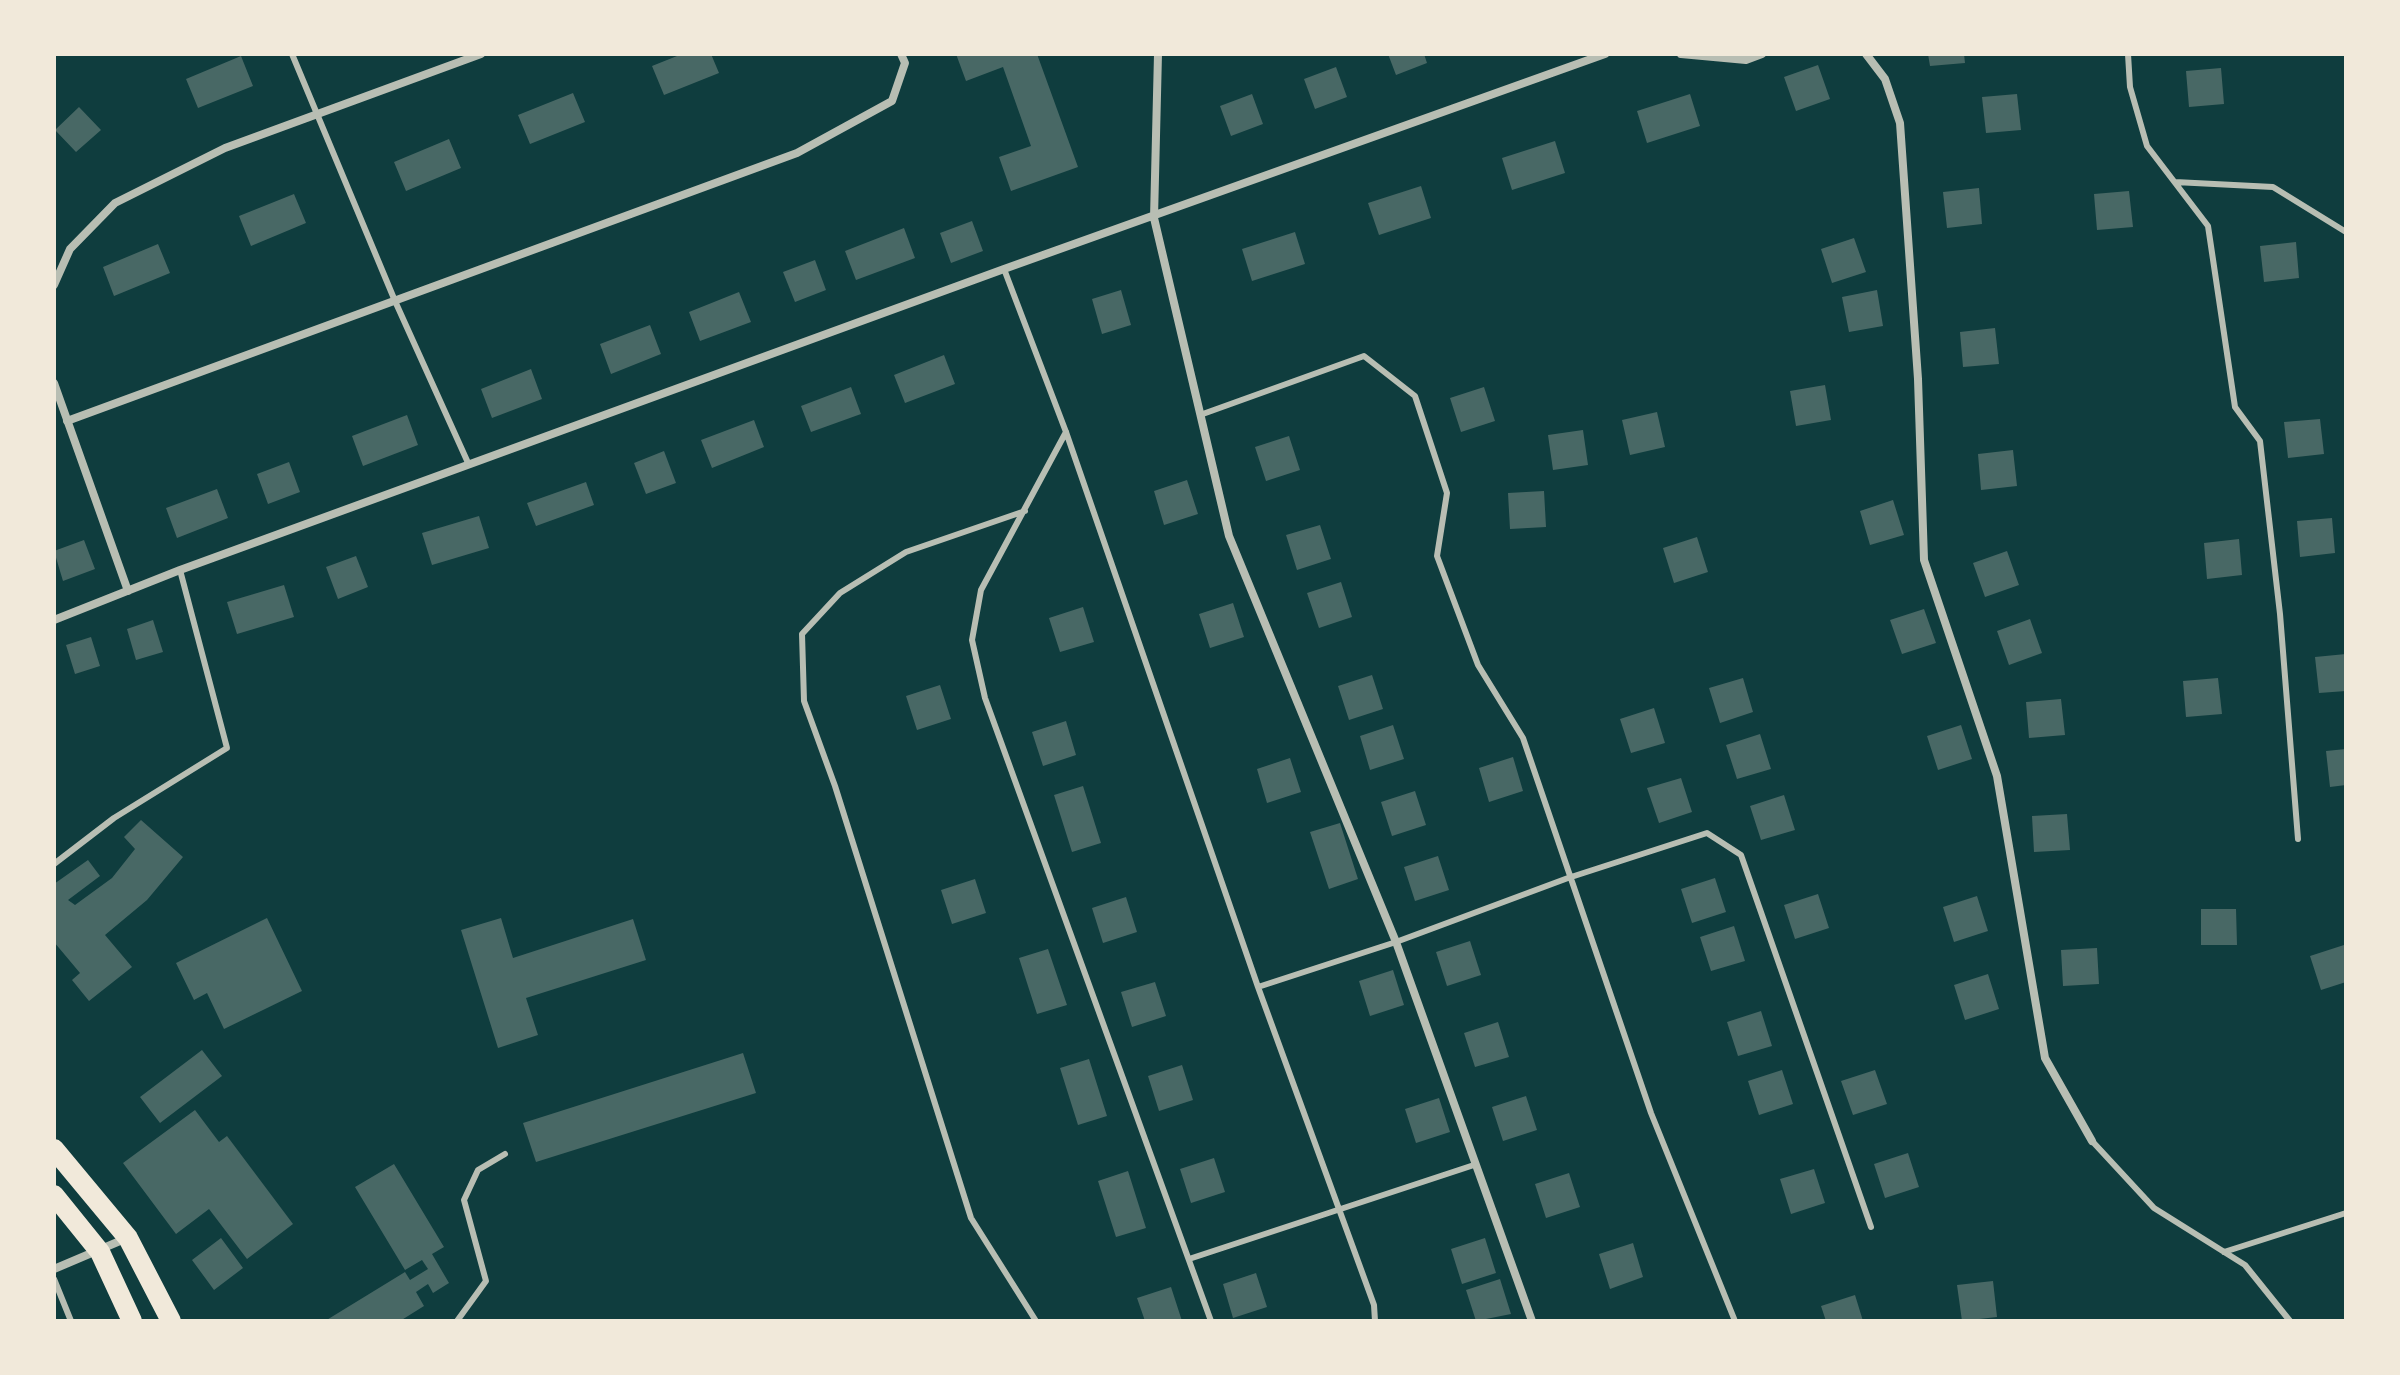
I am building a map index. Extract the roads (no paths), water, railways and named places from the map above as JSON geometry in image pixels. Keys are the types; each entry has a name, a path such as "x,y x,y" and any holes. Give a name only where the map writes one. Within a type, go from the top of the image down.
{"highway":[{"path":"54,1149 128,1238 171,1321"},
{"path":"54,1195 100,1252 132,1321"}],"street":[{"path":"54,285 70,249 115,203 225,148 481,54"},
{"path":"67,421 797,153 892,101 905,63 901,54"},
{"path":"1158,54 1154,218 1229,536 1396,942 1532,1321"},
{"path":"54,620 180,570 1004,269 1154,218 1605,54"},
{"path":"1681,54 1746,60 1762,54"},
{"path":"1866,54 1885,79 1900,123 1918,379 1924,560 1997,776 2045,1058 2092,1141"},
{"path":"54,383 128,591"},
{"path":"54,1269 128,1238"}],"lane":[{"path":"292,54 395,301 469,465"},
{"path":"2128,54 2130,87 2147,146 2208,226 2235,407 2260,441 2280,614 2298,839"},
{"path":"2175,182 2273,187 2346,232"},
{"path":"1004,269 1066,432 1258,987 1374,1305 1375,1321"},
{"path":"1200,415 1364,356 1415,396 1447,493 1437,556 1478,665 1523,738 1568,878 1651,1113 1735,1321"},
{"path":"1066,432 981,590 972,640 985,698 1211,1321"},
{"path":"1025,511 906,552 840,593 802,634 804,701 835,786 971,1218 1036,1321"},
{"path":"54,864 114,818 227,748 180,570"},
{"path":"1258,987 1396,942 1568,878 1707,833 1741,855 1871,1227"},
{"path":"2092,1141 2154,1208 2245,1265 2290,1321"},
{"path":"457,1321 486,1281 464,1200 478,1170 505,1154"},
{"path":"1189,1259 1474,1165"},
{"path":"2224,1252 2346,1213"},
{"path":"54,1279 71,1321"}]}
